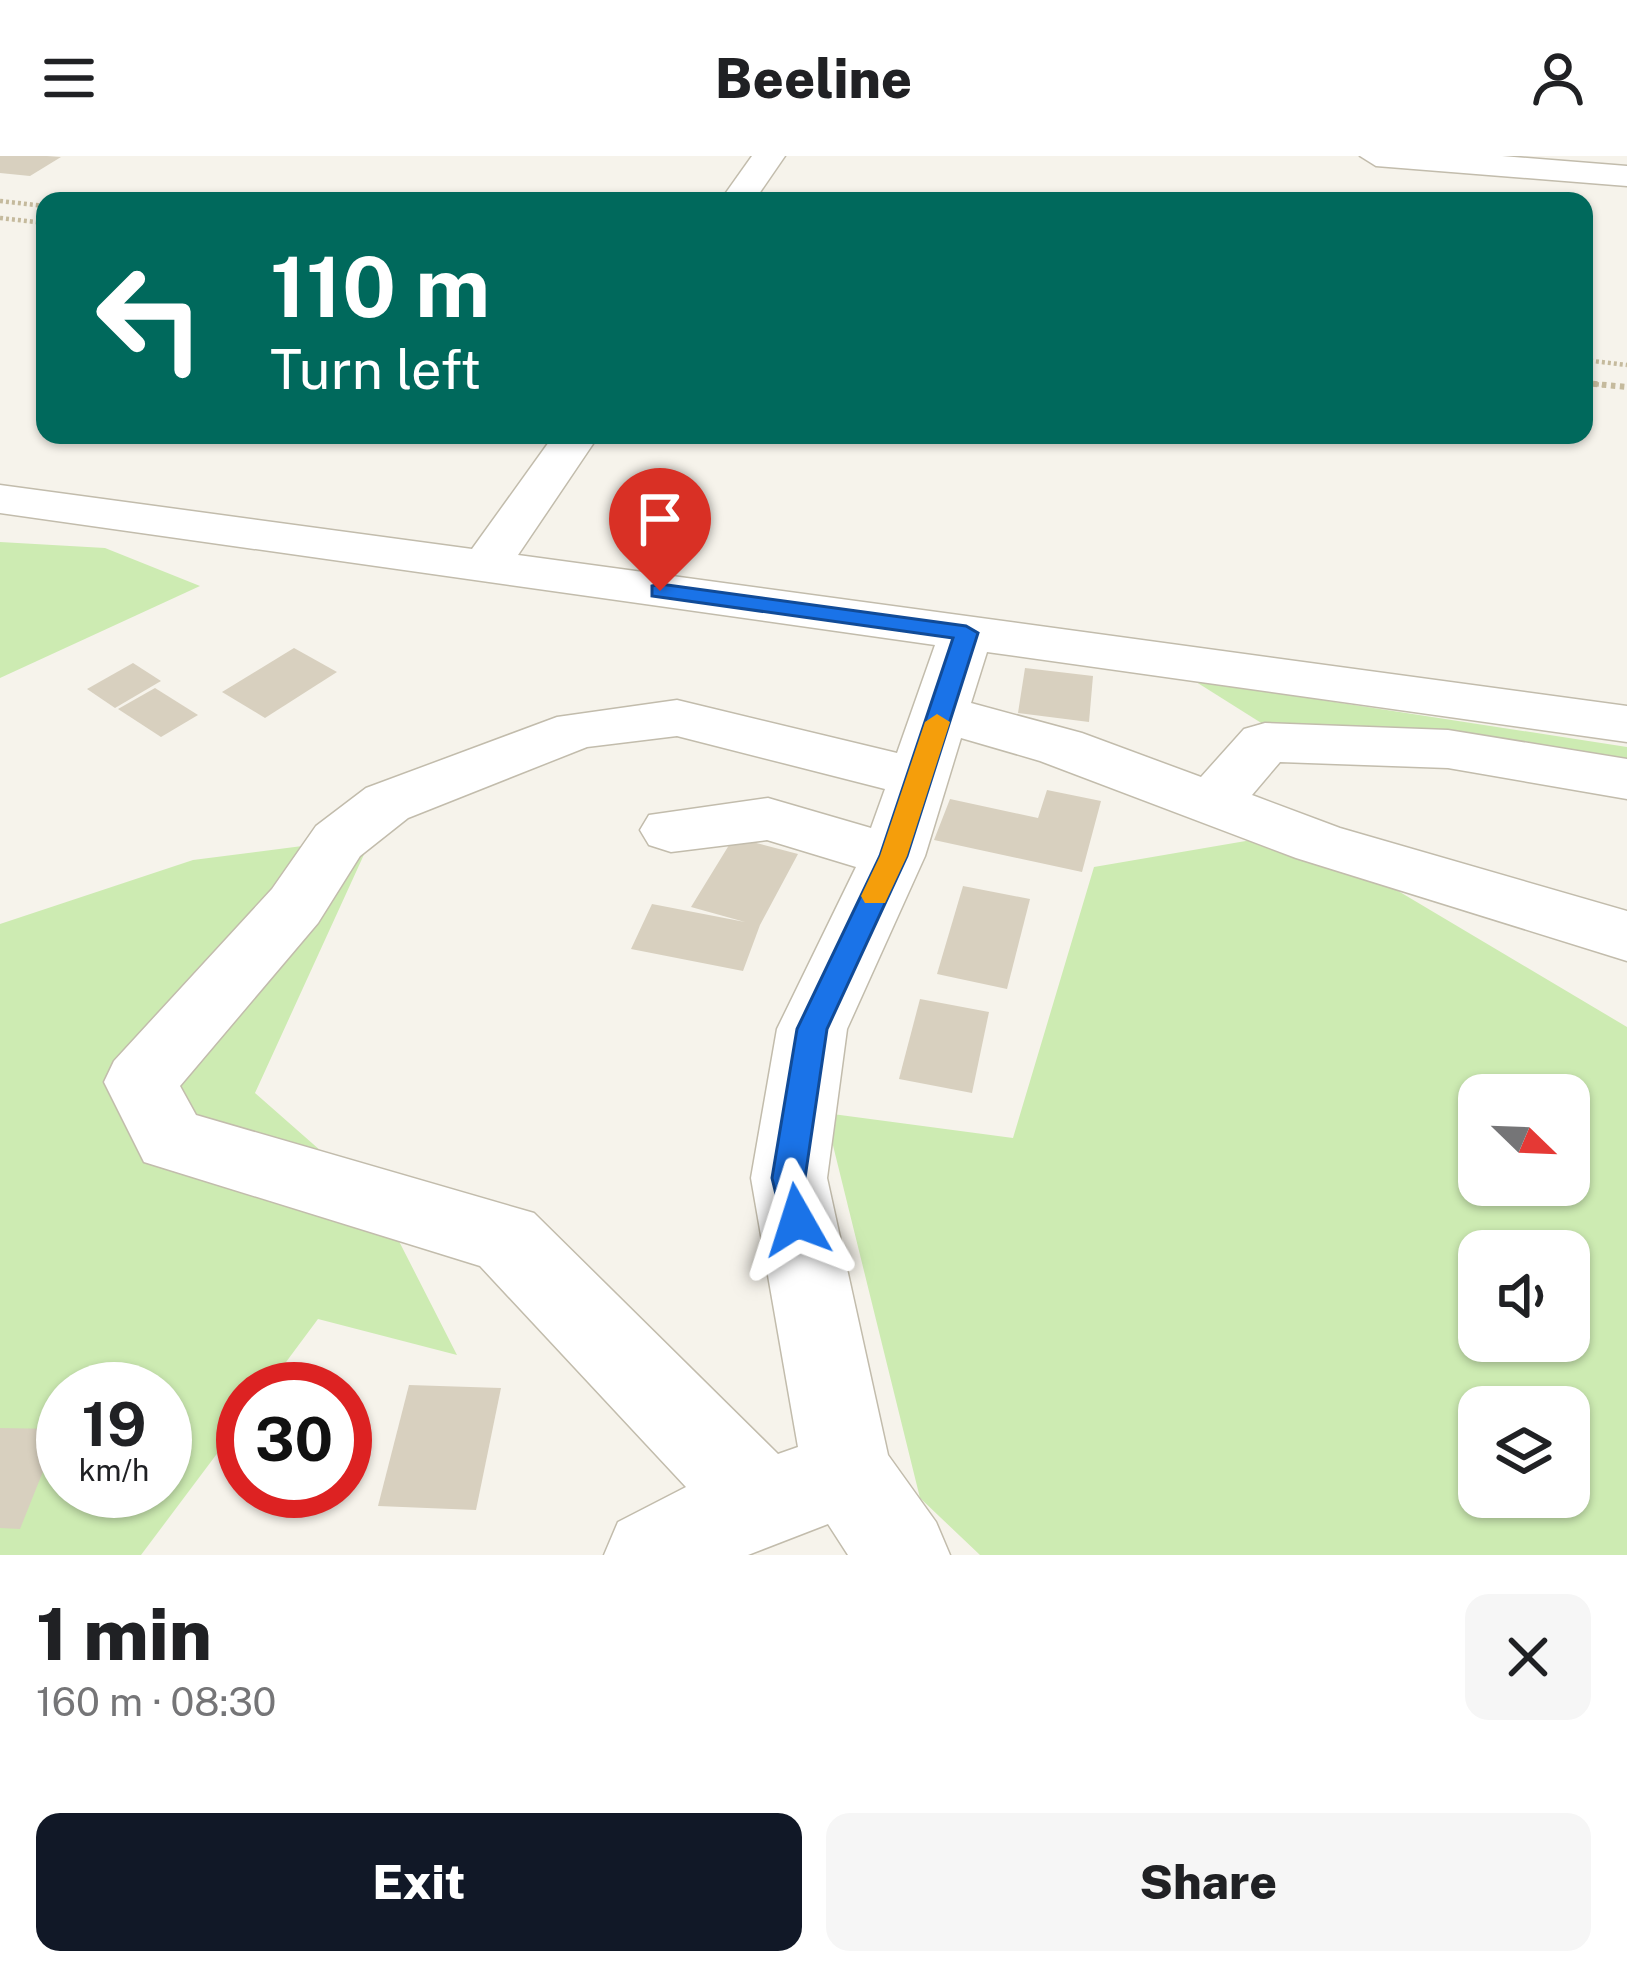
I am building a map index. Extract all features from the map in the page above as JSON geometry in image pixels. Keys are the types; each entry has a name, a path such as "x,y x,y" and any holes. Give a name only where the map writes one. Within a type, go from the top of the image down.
{"street":[{"path":"743,192 769,156"},
{"path":"1376,156 1627,176"},
{"path":"485,567 571,444"},
{"path":"0,499 1627,724"},
{"path":"903,1555 847,1474 789,1178 812,1029 893,856 966,633"},
{"path":"940,713 1061,747 1318,843 1627,936"},
{"path":"764,1504 506,1238 172,1140 140,1082 295,906 338,842 387,803 577,730 677,718 919,778"},
{"path":"1212,803 1265,742 1448,749 1627,778"},
{"path":"671,830 768,819 893,856"},
{"path":"651,1555 708,1525 847,1474"}],"path":[{"path":"0,201 36,205"},
{"path":"0,218 36,222"},
{"path":"1593,361 1627,365"},
{"path":"1593,384 1627,387"}],"green space":[{"path":"0,542 105,548 200,586 0,678"},
{"path":"1193,680 1627,747 1627,788 1304,750"},
{"path":"1299,832 1627,1027 1627,1555 980,1555 920,1498 825,1113 1013,1138 1094,867"},
{"path":"372,837 255,1093 379,1202 457,1355 318,1319 286,1362 216,1362 216,1455 192,1487 192,1362 36,1362 36,1518 169,1518 141,1555 0,1555 0,924 193,860"}],"building":[{"path":"0,156 61,157 30,176 0,173"},
{"path":"294,648 337,672 265,718 222,692"},
{"path":"133,663 161,681 115,708 87,689"},
{"path":"1025,668 1093,676 1089,722 1018,713"},
{"path":"155,688 198,715 161,737 118,709"},
{"path":"1047,790 1101,801 1082,872 934,840 950,799 1038,818"},
{"path":"734,837 798,854 760,925 743,971 631,949 652,904 745,922 691,907"},
{"path":"963,886 1030,899 1007,989 937,974"},
{"path":"920,999 989,1012 972,1093 899,1079"},
{"path":"409,1385 501,1388 476,1510 378,1506"},
{"path":"0,1428 36,1429 36,1489 20,1529 0,1528"}],"slow traffic":[{"path":"875,896 937,722"}],"route":[{"path":"660,591 966,633 893,856 812,1029 789,1178 797,1220"}]}
